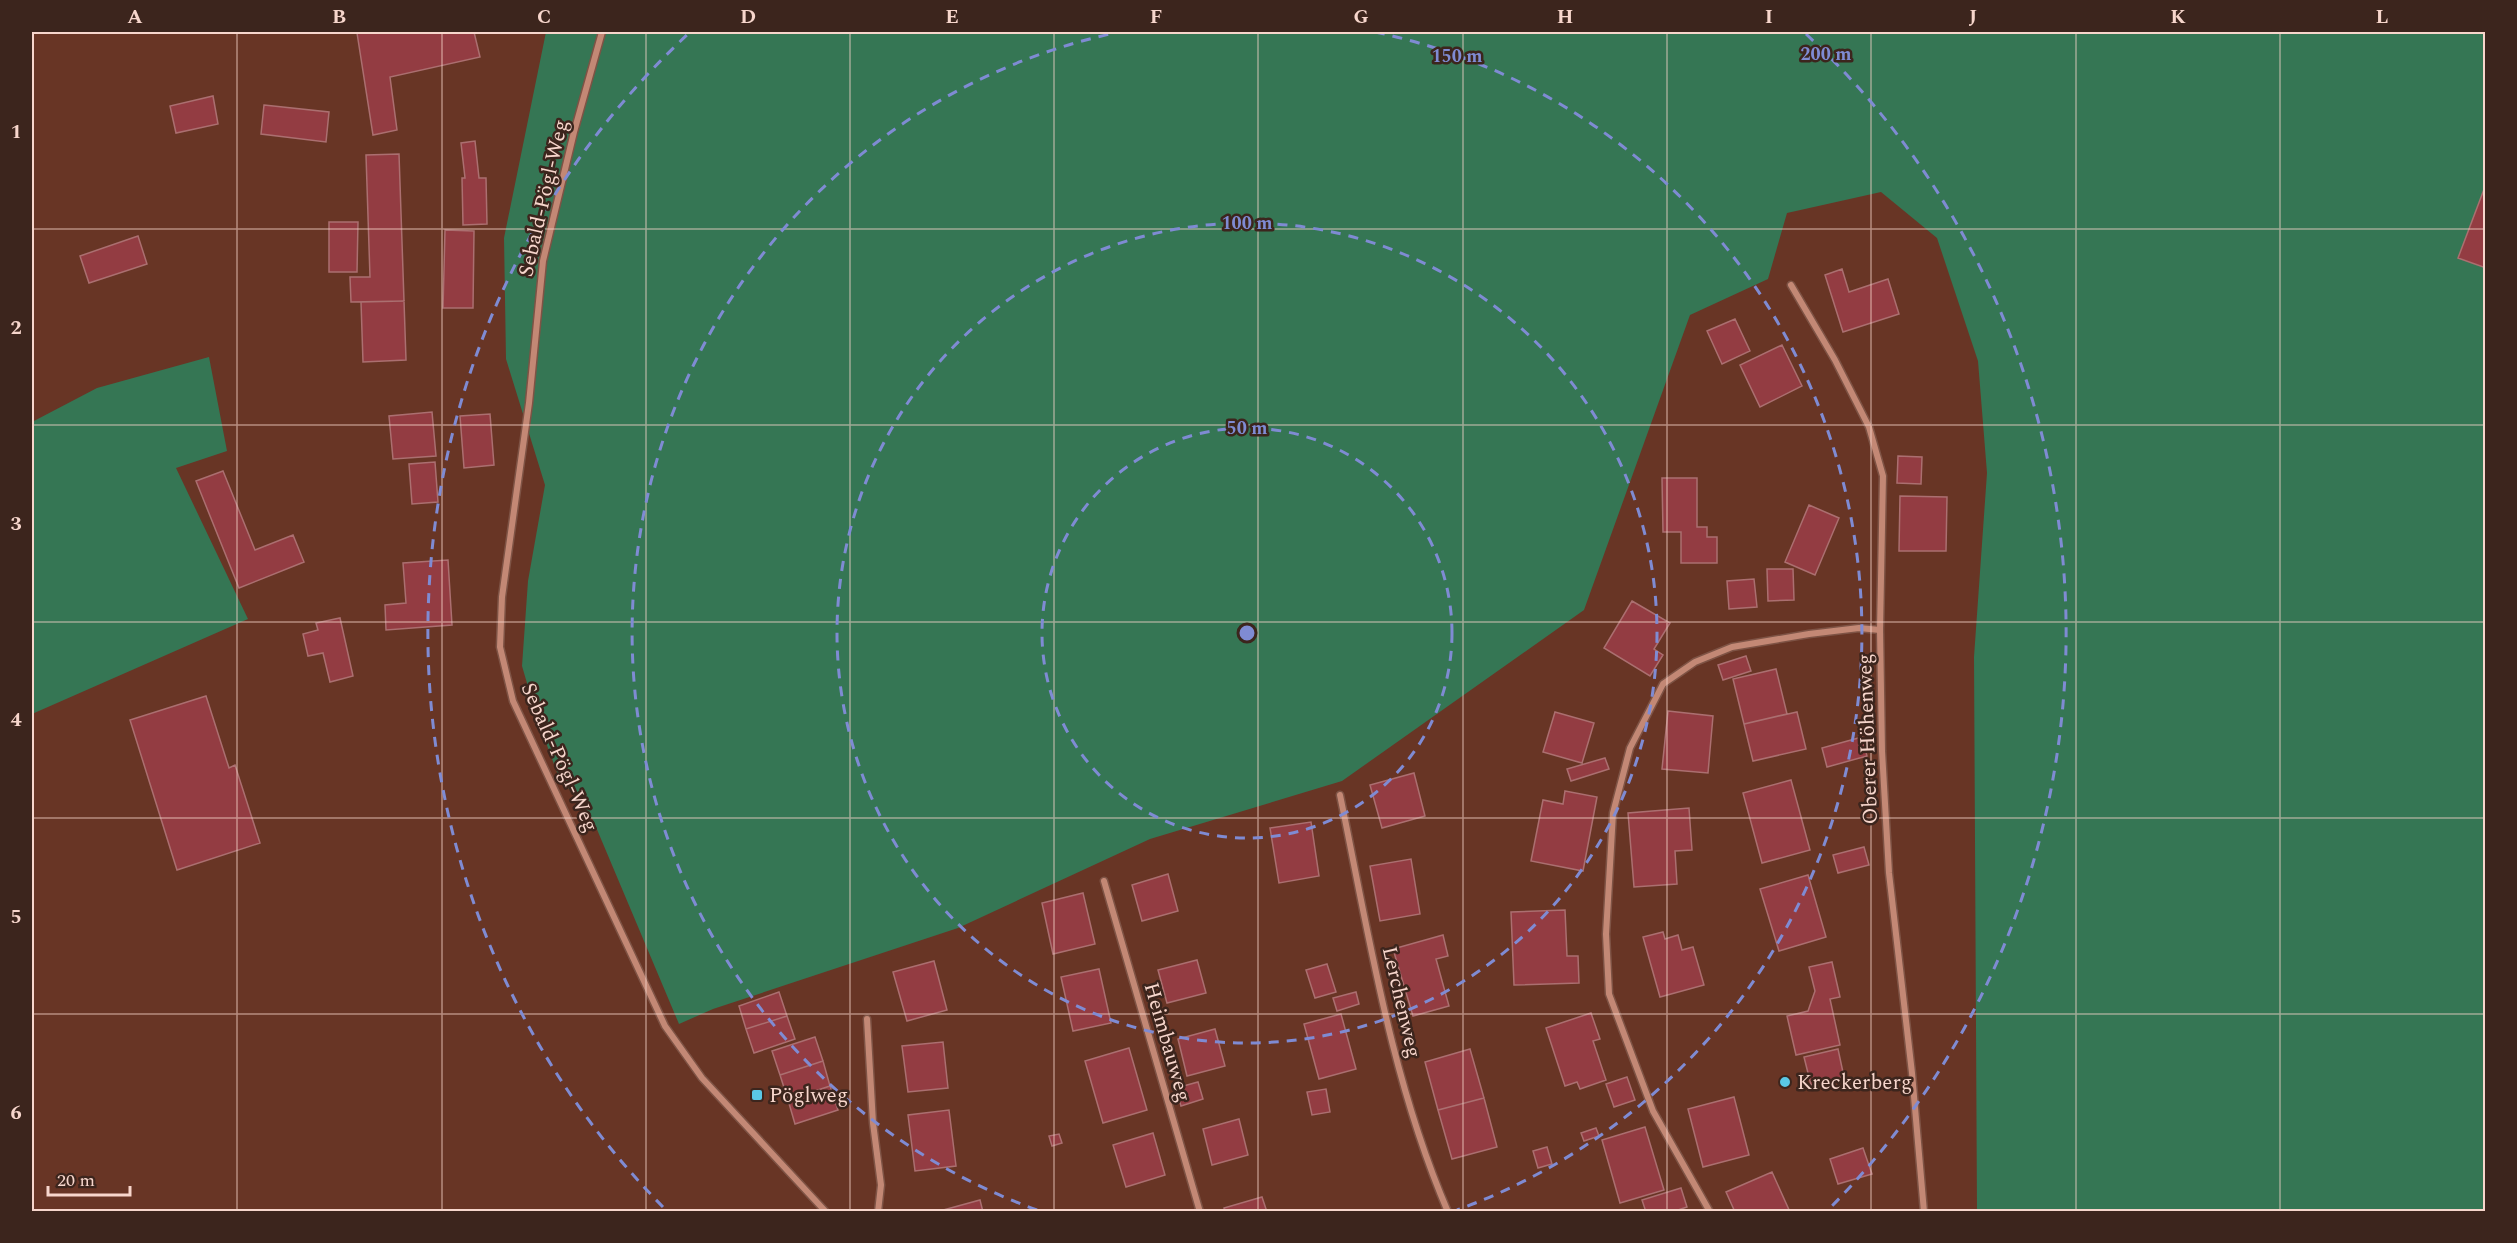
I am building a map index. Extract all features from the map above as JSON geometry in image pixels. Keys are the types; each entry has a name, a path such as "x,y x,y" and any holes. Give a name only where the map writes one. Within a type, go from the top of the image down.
{"street":[{"name":"Sebald-Pögl-Weg","path":"602,32 574,132 543,261 529,403 502,597 500,647 513,701 665,1026 702,1078 826,1212"},
{"name":"Oberer Höhenweg","path":"1791,285 1835,360 1869,427 1882,476 1880,630 1882,751 1889,873 1912,1074 1924,1212"},
{"path":"1710,1212 1653,1111 1609,994 1606,934 1613,813 1630,748 1663,684 1695,662 1732,647 1859,628 1880,630"},
{"name":"Lerchenweg","path":"1340,795 1388,1025 1429,1167 1448,1212"},
{"name":"Heimbauweg","path":"1104,881 1200,1212"},
{"path":"867,1019 873,1123 881,1185 878,1212"}],"green space":[{"path":"546,32 2485,32 2485,1211 1977,1211 1974,657 1987,473 1978,361 1937,238 1881,192 1787,213 1768,279 1690,315 1584,610 1342,781 1150,839 958,928 713,1009 679,1024 593,820 558,775 538,721 522,666 528,581 545,485 506,359 504,238"},
{"path":"209,357 227,451 176,468 248,619 32,714 32,422 97,388"}],"building":[{"path":"474,32 480,57 390,77 397,130 373,135 357,33"},
{"path":"213,96 218,124 176,133 170,106"},
{"path":"264,105 329,112 326,142 261,134"},
{"path":"475,141 479,178 486,178 487,224 463,225 462,178 465,178 461,143"},
{"path":"399,154 404,301 351,302 350,277 370,277 366,155"},
{"path":"2486,184 2486,268 2458,258"},
{"path":"329,222 358,222 357,272 329,272"},
{"path":"445,230 474,231 473,308 443,308"},
{"path":"138,236 147,264 89,283 80,256"},
{"path":"1842,269 1849,292 1888,279 1899,314 1843,332 1825,275"},
{"path":"404,301 406,360 363,362 361,302"},
{"path":"1735,319 1750,351 1722,364 1707,331"},
{"path":"1782,345 1802,386 1760,407 1740,365"},
{"path":"432,412 436,456 393,459 389,416"},
{"path":"490,414 494,465 464,468 460,416"},
{"path":"1898,456 1922,457 1921,484 1897,483"},
{"path":"435,462 438,502 412,504 409,464"},
{"path":"223,471 255,550 293,535 304,562 239,588 196,481"},
{"path":"1662,478 1697,478 1697,527 1707,527 1707,537 1717,537 1717,563 1681,563 1681,532 1663,532"},
{"path":"1900,496 1947,497 1946,551 1899,551"},
{"path":"1809,505 1839,518 1815,575 1785,562"},
{"path":"448,560 452,625 386,630 385,605 406,603 403,563"},
{"path":"1767,569 1793,569 1794,600 1768,601"},
{"path":"1754,579 1757,607 1729,609 1727,581"},
{"path":"1632,601 1670,623 1654,649 1663,655 1650,676 1604,648"},
{"path":"340,618 353,676 330,682 323,653 308,656 303,634 318,630 316,623"},
{"path":"1746,656 1751,671 1723,680 1718,665"},
{"path":"1776,669 1787,714 1744,724 1733,679"},
{"path":"206,696 229,768 235,765 260,843 177,870 130,720"},
{"path":"1668,711 1713,716 1708,773 1662,769"},
{"path":"1555,712 1594,723 1582,763 1543,752"},
{"path":"1797,712 1806,749 1753,761 1744,724"},
{"path":"1862,737 1867,756 1827,767 1822,748"},
{"path":"1605,758 1609,769 1571,781 1567,769"},
{"path":"1414,773 1425,816 1382,828 1370,785"},
{"path":"1791,780 1810,850 1762,863 1743,793"},
{"path":"1565,791 1597,797 1583,871 1531,861 1543,800 1563,804"},
{"path":"1689,808 1692,850 1675,851 1677,884 1634,887 1628,813"},
{"path":"1311,822 1319,876 1279,883 1270,828"},
{"path":"1864,847 1869,865 1838,873 1833,855"},
{"path":"1411,859 1420,914 1380,921 1370,866"},
{"path":"1168,874 1178,911 1142,921 1132,885"},
{"path":"1808,875 1826,937 1779,951 1760,889"},
{"path":"1083,893 1095,944 1053,954 1042,903"},
{"path":"1565,910 1567,956 1578,956 1579,983 1514,985 1511,912"},
{"path":"1663,932 1665,939 1678,935 1682,950 1693,947 1704,985 1660,997 1643,937"},
{"path":"1443,935 1448,956 1436,959 1449,1006 1413,1016 1393,949"},
{"path":"1197,960 1206,993 1167,1003 1158,970"},
{"path":"934,961 947,1010 907,1021 893,972"},
{"path":"1832,962 1840,997 1830,999 1840,1045 1796,1055 1787,1016 1808,1011 1815,991 1809,967"},
{"path":"1327,964 1336,992 1315,998 1306,970"},
{"path":"1099,969 1111,1023 1073,1031 1061,977"},
{"path":"779,992 787,1016 746,1029 739,1006"},
{"path":"1356,992 1359,1004 1337,1011 1333,998"},
{"path":"1591,1013 1600,1039 1593,1041 1606,1080 1580,1089 1577,1082 1565,1086 1546,1028"},
{"path":"1341,1014 1356,1069 1319,1079 1304,1024"},
{"path":"787,1016 795,1039 754,1053 746,1029"},
{"path":"1215,1029 1225,1066 1187,1076 1178,1039"},
{"path":"815,1037 823,1061 780,1075 772,1051"},
{"path":"943,1042 948,1088 908,1092 902,1046"},
{"path":"1129,1048 1147,1110 1103,1123 1085,1061"},
{"path":"1470,1049 1484,1098 1438,1110 1425,1062"},
{"path":"1838,1049 1844,1077 1811,1085 1804,1057"},
{"path":"823,1061 830,1086 788,1100 780,1075"},
{"path":"1627,1077 1635,1100 1614,1107 1606,1084"},
{"path":"1198,1082 1203,1099 1181,1106 1176,1088"},
{"path":"830,1086 838,1110 795,1124 788,1100"},
{"path":"1326,1089 1330,1112 1312,1115 1307,1092"},
{"path":"1734,1097 1749,1155 1703,1167 1688,1109"},
{"path":"1484,1098 1497,1147 1452,1159 1438,1110"},
{"path":"949,1110 956,1166 915,1171 908,1115"},
{"path":"1239,1119 1248,1155 1212,1165 1203,1129"},
{"path":"1645,1127 1664,1190 1620,1203 1602,1140"},
{"path":"1596,1128 1599,1136 1584,1141 1581,1133"},
{"path":"1153,1133 1165,1175 1126,1187 1113,1145"},
{"path":"1059,1134 1062,1143 1052,1146 1049,1136"},
{"path":"1547,1147 1552,1164 1538,1168 1533,1151"},
{"path":"1863,1148 1872,1174 1838,1184 1830,1159"},
{"path":"1772,1172 1790,1212 1735,1212 1726,1192"},
{"path":"1681,1188 1687,1207 1672,1212 1646,1212 1642,1200"},
{"path":"1262,1197 1267,1212 1225,1212 1224,1208"},
{"path":"980,1200 983,1212 936,1212"}],"place":[{"name":"Kreckerberg","path":"1785,1082"},
{"name":"Pöglweg","path":"757,1095"}]}
